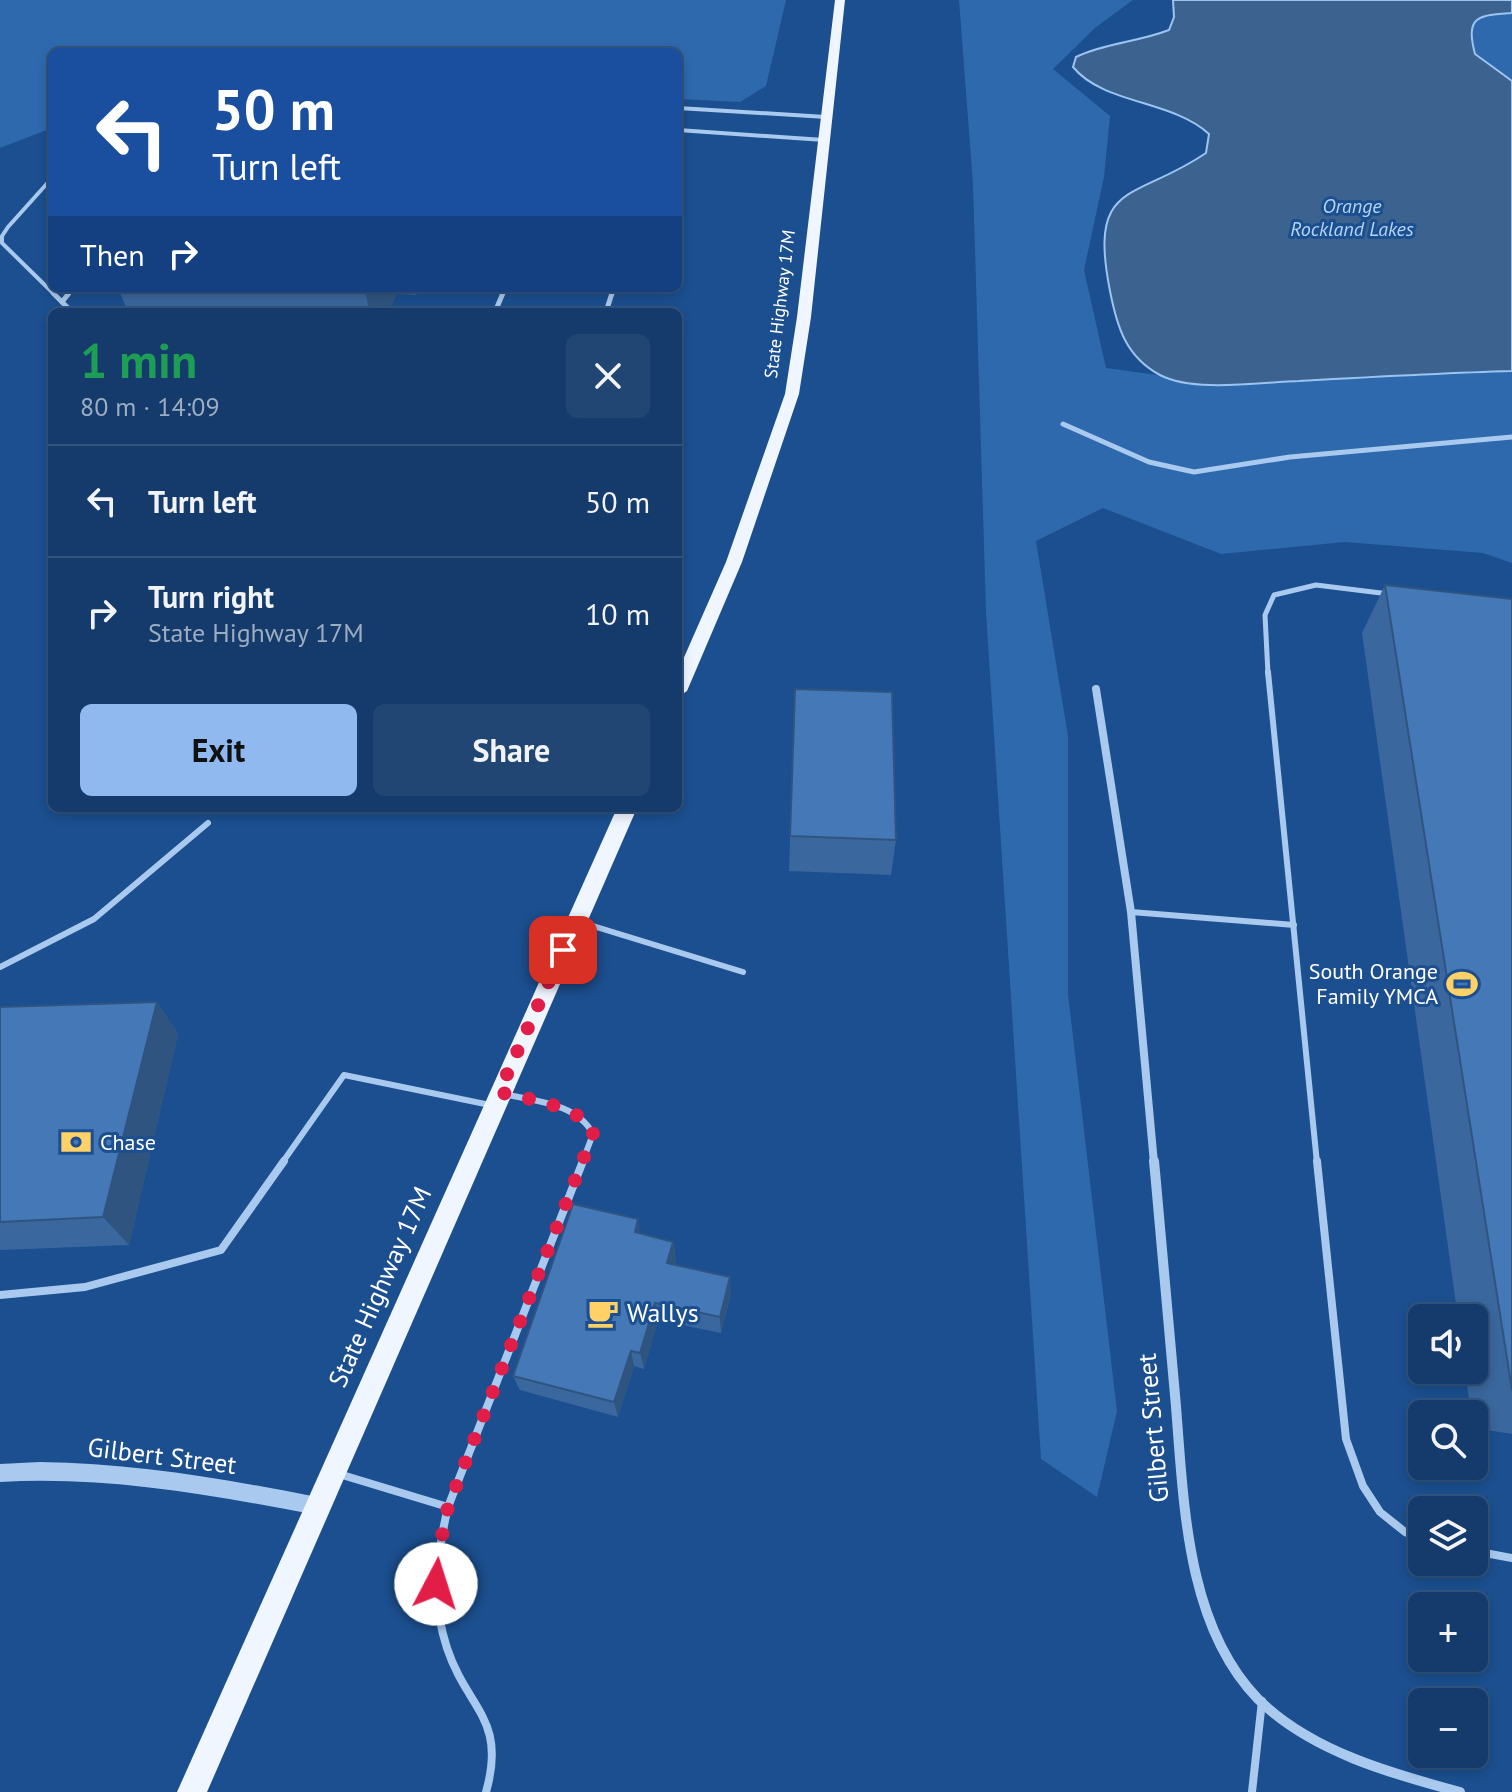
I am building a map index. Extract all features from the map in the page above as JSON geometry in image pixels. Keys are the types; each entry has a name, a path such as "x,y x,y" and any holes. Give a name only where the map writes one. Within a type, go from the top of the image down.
{"main road":[{"name":"State Highway 17M","path":"682,682 734,562 792,394 803,330 840,0"},
{"name":"State Highway 17M","path":"192,1792 622,812"}],"street":[{"name":"Gilbert Street","path":"1096,689 1131,912 1190,1556 1214,1631 1242,1682 1304,1734 1406,1777 1460,1792"},
{"name":"Gilbert Street","path":"0,1473 104,1473 193,1482 317,1506"}],"lane":[{"path":"682,108 826,117"},
{"path":"682,130 824,140"},
{"path":"48,182 2,236 2,243 48,288"},
{"path":"52,292 68,308"},
{"path":"62,302 70,292"},
{"path":"1063,424 1149,462 1194,472 1290,457 1512,437"},
{"path":"1403,595 1311,585 1286,589 1274,595 1267,604 1265,615 1270,705 1346,1439 1365,1494 1397,1528 1408,1533"},
{"path":"0,967 94,919 208,823"},
{"path":"1131,912 1294,925"},
{"path":"576,921 743,972"},
{"path":"0,1295 85,1287 221,1250 344,1075 574,1112 591,1125 593,1134 448,1507 436,1565 436,1603 446,1649 494,1737 493,1772 486,1792"},
{"path":"332,1472 448,1507"},
{"path":"1488,1554 1512,1558"},
{"path":"1252,1792 1262,1701"}],"shaded area":[{"path":"0,0 786,0 766,86 740,102 682,99 682,48 48,48 48,130 0,148"},
{"path":"959,0 1133,0 1095,28 1053,69 1110,116 1104,177 1084,270 1106,368 1224,384 1512,371 1512,563 1483,553 1345,542 1221,554 1103,508 1036,541 1068,736 1068,994 1117,1411 1097,1497 1041,1459 986,612 973,184"},
{"path":"1512,1 1512,130 1477,59 1471,31 1477,19"}],"water":[{"name":"Orange Rockland Lakes","path":"1173,0 1512,0 1512,13 1477,20 1473,25 1472,41 1475,54 1512,81 1512,371 1209,385 1191,384 1160,375 1139,359 1125,340 1113,304 1105,255 1106,229 1112,211 1123,198 1206,153 1209,134 1176,114 1102,88 1073,67 1076,57 1087,52 1169,30 1174,17"}],"building":[{"name":"South Orange Family YMCA","path":"1385,585 1512,599 1512,1390"},
{"path":"795,689 892,692 896,840 790,836"},
{"name":"Chase","path":"157,1002 103,1217 0,1222 0,1007"},
{"name":"Wallys","path":"573,1204 638,1219 635,1232 673,1242 667,1263 730,1277 720,1317 655,1303 640,1353 631,1351 614,1402 513,1376"}],"place":[{"name":"South Orange Family YMCA","path":"1462,984"},
{"name":"Chase","path":"76,1142"},
{"name":"Wallys","path":"603,1313"}],"route":[{"path":"436,1584 436,1565 448,1507 593,1134 591,1125 583,1116 499,1092 563,950"}]}
